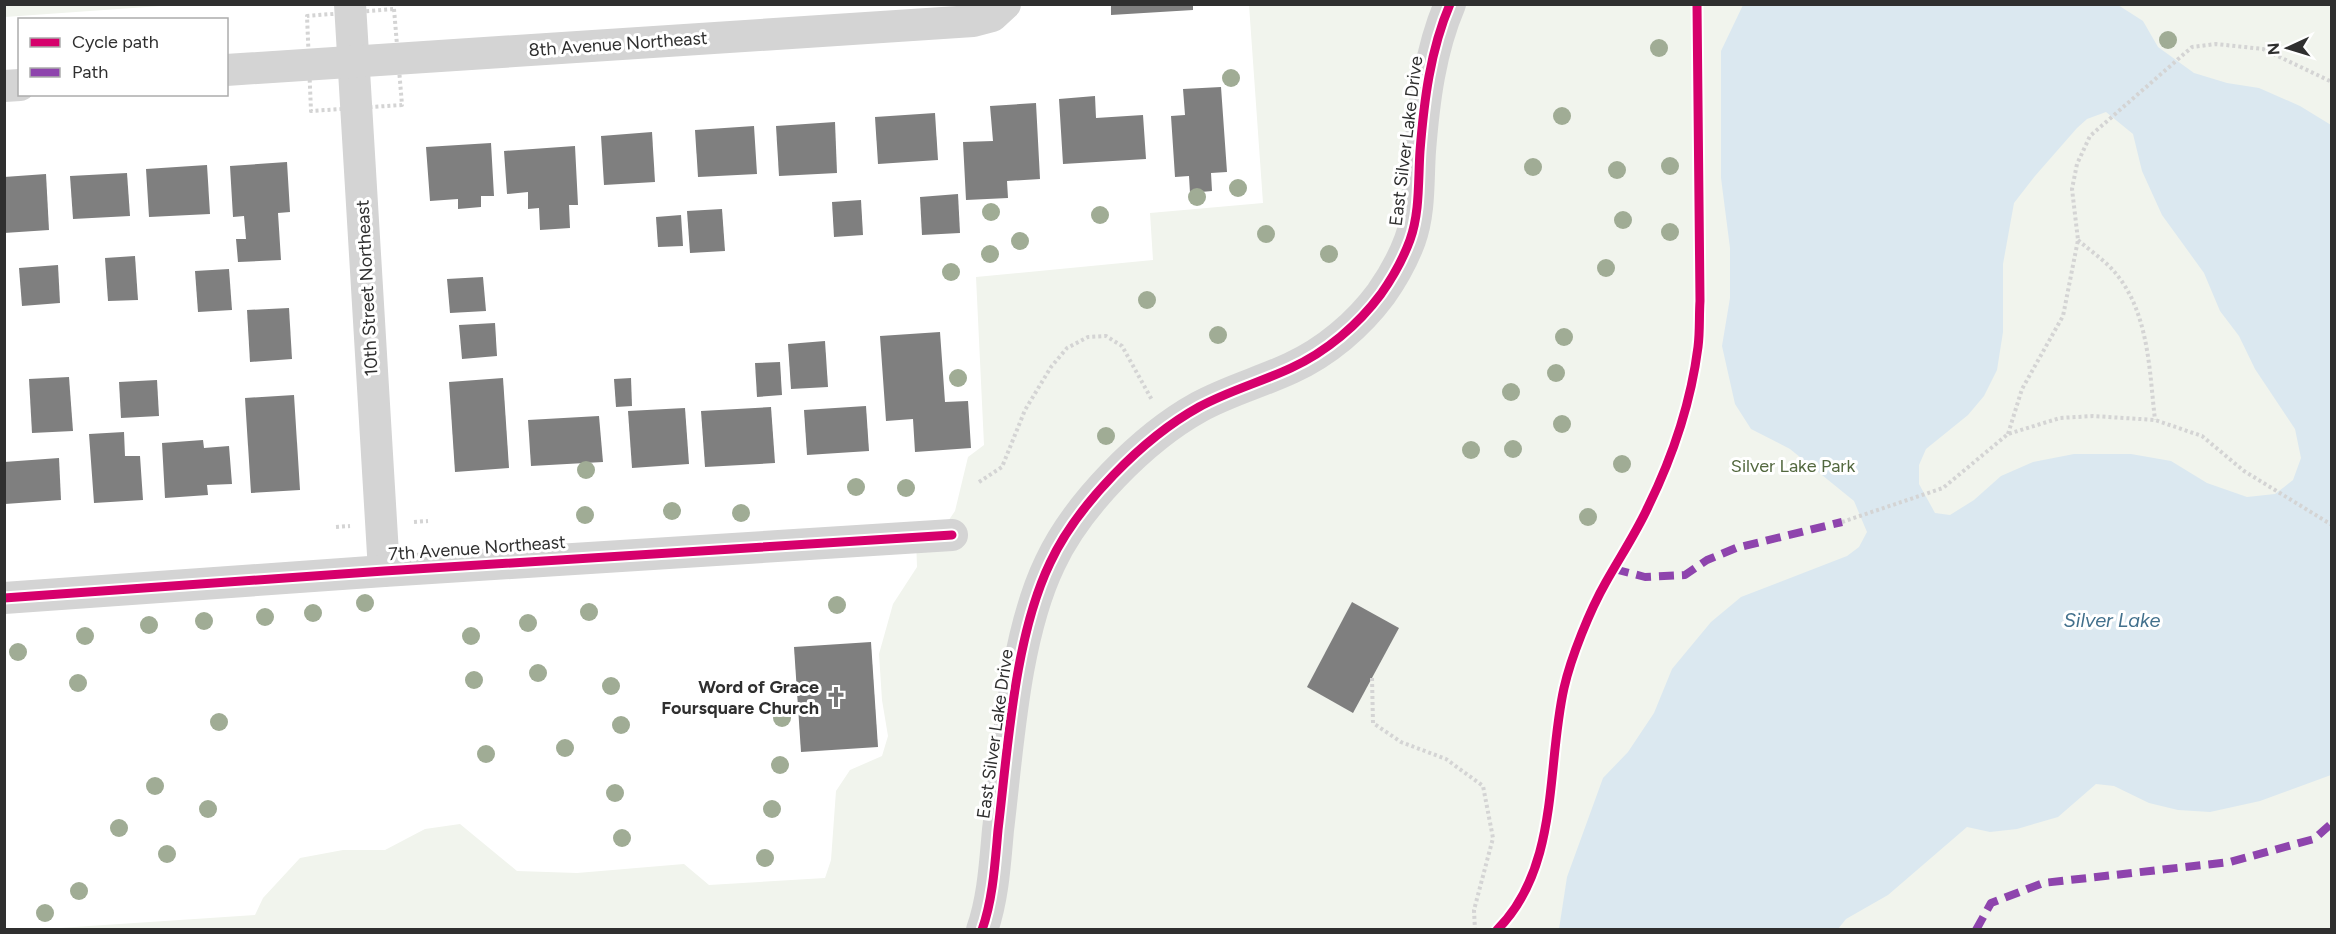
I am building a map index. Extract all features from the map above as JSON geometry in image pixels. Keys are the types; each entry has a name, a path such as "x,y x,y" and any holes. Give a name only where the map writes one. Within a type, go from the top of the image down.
{"street":[{"name":"10th Street Northeast","path":"350,4 384,571"},
{"name":"8th Avenue Northeast","path":"228,70 973,21 992,16 1005,4"},
{"name":"East Silver Lake Drive","path":"982,930 993,873 1020,660 1034,607 1050,563 1069,530 1097,494 1131,456 1166,427 1199,407 1292,367 1327,348 1379,297 1396,271 1410,238 1418,198 1421,143 1429,73 1440,27 1450,4"},
{"name":"7th Avenue Northeast","path":"4,598 952,535"}],"path":[{"path":"2008,435 2022,389 2063,316 2078,240 2072,189 2077,164 2090,136 2192,47 2216,44 2263,49 2331,82"},
{"path":"2078,240 2111,268 2133,302 2147,345 2155,420"},
{"path":"979,482 1002,467 1025,410 1051,366 1067,348 1088,337 1106,336 1122,346 1166,427"},
{"path":"1842,522 1943,488 2008,435 2060,418 2093,416 2155,420 2202,436 2244,471 2331,525"},
{"path":"1372,678 1373,723 1401,742 1446,759 1483,786 1493,838 1474,910 1475,930"}],"green space":[{"path":"5,4 175,4 175,5 5,17"},
{"name":"Silver Lake Park","path":"1249,5 2331,5 2331,929 29,930 255,915 263,898 300,858 343,850 385,850 425,829 460,824 517,871 577,873 684,864 709,885 825,878 831,860 836,791 850,770 882,756 888,736 882,700 879,654 893,604 917,567 916,537 938,536 955,511 968,457 984,445 976,277 1153,260 1150,213 1263,203"}],"water":[{"name":"Silver Lake","path":"1743,5 2118,5 2143,21 2158,47 2194,73 2227,83 2259,88 2300,106 2331,125 2331,775 2260,801 2210,812 2178,810 2149,803 2114,786 2096,784 2058,817 2017,829 1990,832 1967,827 1888,895 1846,919 1838,929 1559,929 1567,877 1603,778 1628,752 1654,713 1672,669 1711,622 1741,597 1847,556 1859,547 1867,532 1854,501 1790,449 1751,429 1735,404 1722,346 1730,298 1730,248 1721,178 1721,51","holes":["2106,112 2133,134 2142,171 2162,215 2204,273 2220,311 2239,336 2255,369 2295,429 2301,458 2293,480 2275,494 2247,497 2207,483 2171,461 2131,454 2074,454 2033,462 2001,476 1974,500 1950,515 1935,513 1919,484 1919,465 1926,449 1968,415 1984,396 1997,370 2003,332 2003,264 2014,203 2035,176 2087,119"]}],"building":[{"path":"1111,4 1193,4 1193,10 1111,15"},
{"path":"1221,87 1227,172 1211,173 1212,191 1190,193 1189,176 1175,177 1171,116 1185,115 1183,89"},
{"path":"1095,96 1096,118 1143,115 1146,159 1063,164 1059,99"},
{"path":"1036,103 1040,179 1007,181 1008,198 966,200 963,142 993,141 990,106"},
{"path":"935,113 938,160 878,164 875,117"},
{"path":"835,122 837,173 779,176 776,126"},
{"path":"754,126 757,174 698,177 695,130"},
{"path":"652,132 655,182 604,185 601,136"},
{"path":"491,143 494,196 481,196 481,207 458,209 458,199 430,201 426,147"},
{"path":"575,146 578,205 569,205 570,228 540,230 539,208 528,209 528,192 507,194 504,151"},
{"path":"287,162 290,212 278,213 281,260 238,262 236,239 246,239 244,216 233,217 230,166"},
{"path":"207,165 210,214 149,217 146,169"},
{"path":"127,173 130,216 73,219 70,176"},
{"path":"46,174 49,230 4,233 4,177"},
{"path":"958,194 960,233 922,235 920,197"},
{"path":"861,200 863,235 834,237 832,202"},
{"path":"722,209 725,251 690,253 687,211"},
{"path":"681,215 683,246 658,247 656,217"},
{"path":"135,256 138,300 108,301 105,258"},
{"path":"58,265 60,303 22,306 19,268"},
{"path":"229,269 232,310 198,312 195,271"},
{"path":"483,277 486,311 450,313 447,279"},
{"path":"289,308 292,359 250,362 247,310"},
{"path":"495,323 497,356 462,359 459,325"},
{"path":"940,332 945,402 968,401 971,448 915,452 913,419 886,421 880,336"},
{"path":"825,341 828,387 791,389 788,344"},
{"path":"780,362 782,395 757,397 755,363"},
{"path":"69,377 73,431 32,433 29,379"},
{"path":"503,378 509,468 455,472 449,382"},
{"path":"631,378 632,406 616,407 614,379"},
{"path":"157,380 159,416 121,418 119,382"},
{"path":"294,395 300,490 251,493 245,398"},
{"path":"866,406 869,451 807,455 804,410"},
{"path":"771,407 775,463 705,467 701,411"},
{"path":"685,408 689,464 632,468 628,411"},
{"path":"599,416 603,462 531,466 528,420"},
{"path":"124,432 125,456 140,456 143,500 94,503 89,434"},
{"path":"203,440 204,448 229,446 232,484 207,485 208,495 165,498 162,443"},
{"path":"59,458 61,500 5,504 4,462"},
{"path":"1352,602 1399,628 1353,713 1307,687"},
{"name":"Word of Grace Foursquare Church","path":"871,642 878,747 801,752 794,647"}],"marked path":[{"path":"1614,569 1645,577 1685,575 1707,560 1736,548 1842,522"},
{"path":"1976,930 1991,903 2043,883 2230,862 2314,839 2332,823"}],"cycle path":[{"path":"982,930 993,881 1009,729 1020,659 1028,625 1050,563 1062,541 1094,496 1156,436 1210,401 1291,368 1317,354 1352,327 1381,294 1401,261 1416,218 1420,151 1429,76 1437,40 1450,4"},
{"path":"1497,930 1517,905 1532,877 1541,847 1564,688 1576,648 1600,593 1657,488 1673,449 1691,388 1699,341 1700,301 1697,4"},
{"path":"4,598 952,535"}],"place":[{"name":"Word of Grace Foursquare Church","path":"836,697"}]}
